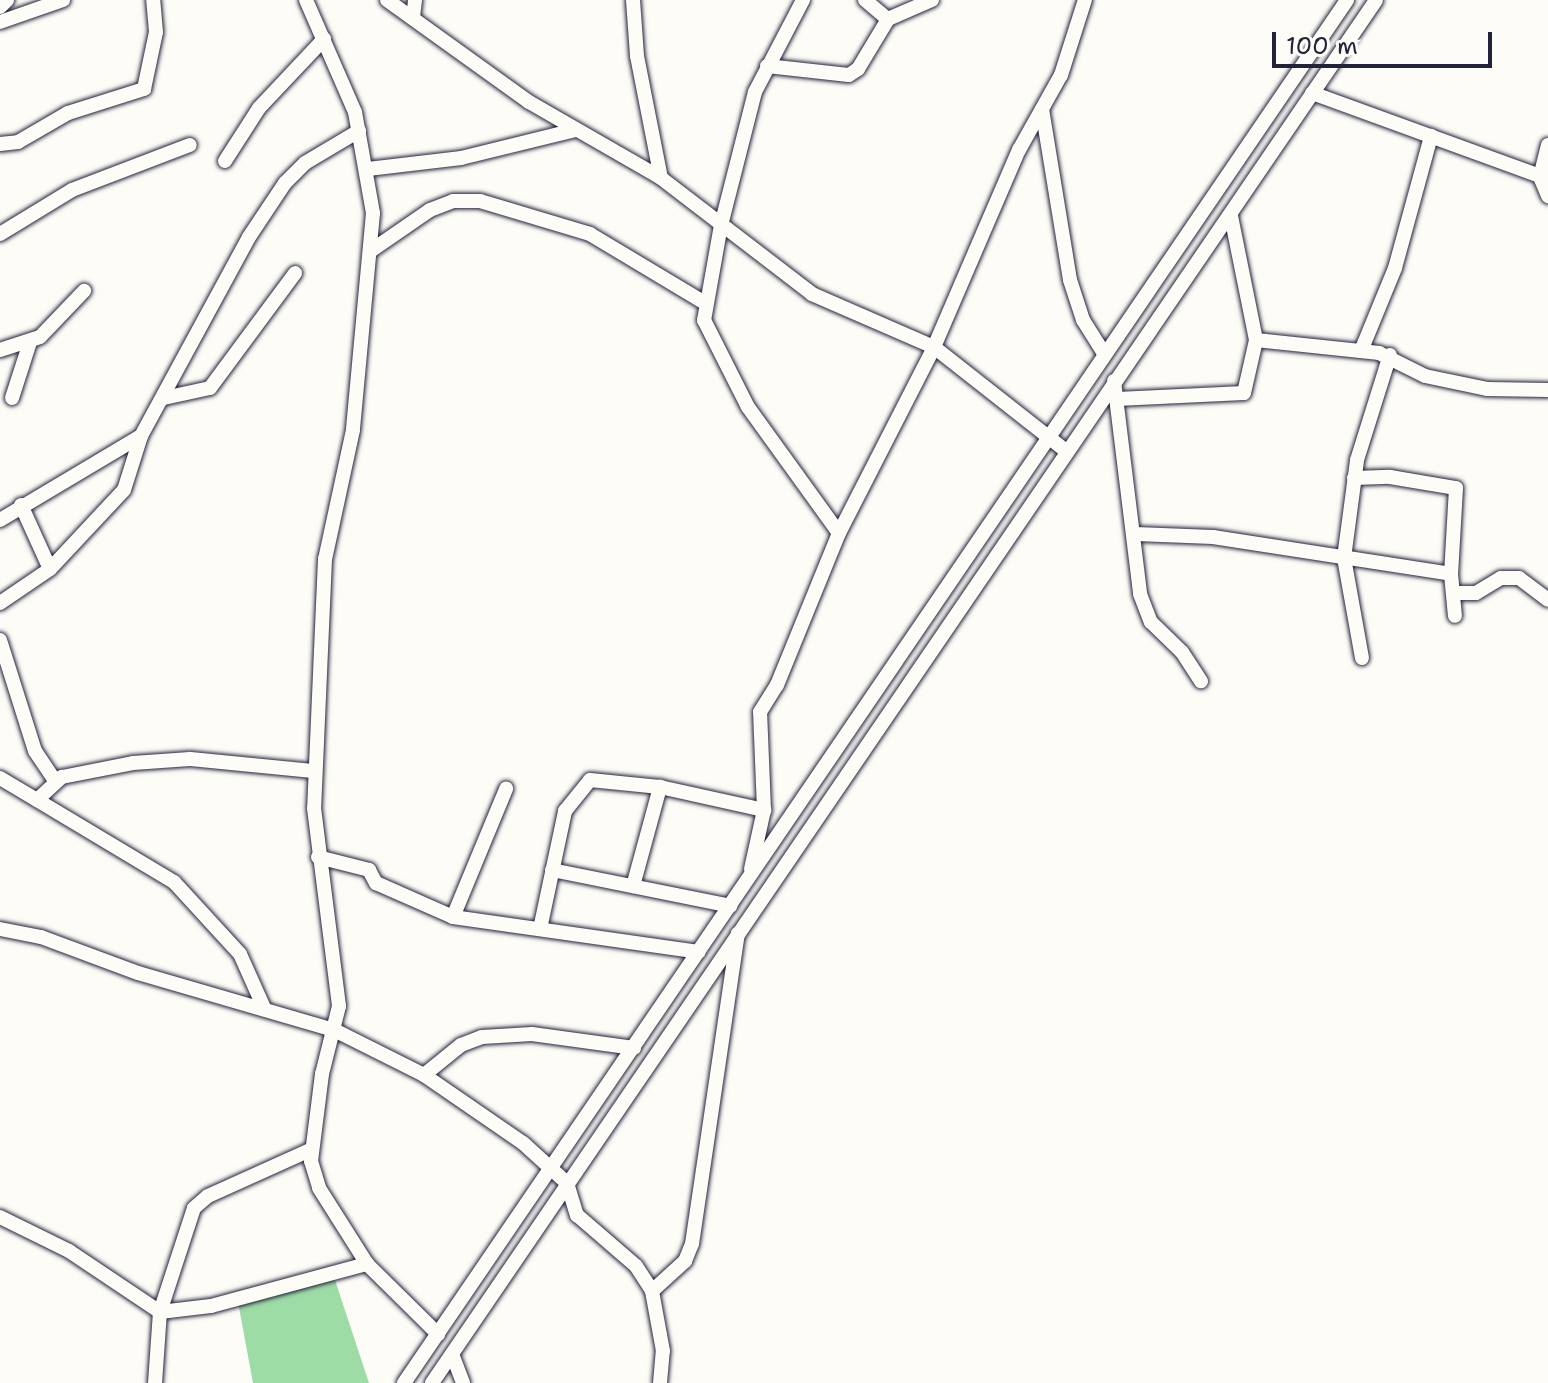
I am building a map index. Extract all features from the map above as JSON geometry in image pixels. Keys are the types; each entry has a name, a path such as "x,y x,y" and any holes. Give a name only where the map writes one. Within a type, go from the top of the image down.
{"street":[{"path":"0,7 7,0"},
{"path":"0,22 63,0"},
{"path":"0,144 18,142 68,113 144,89 156,32 153,0"},
{"path":"306,0 359,131 368,169 372,250 351,444 325,559 313,771 318,857 339,993 310,1150 319,1188 367,1264 438,1334"},
{"path":"387,0 575,130 661,178 812,294 934,347 1066,451"},
{"path":"413,17 415,0"},
{"path":"633,0 637,56 661,178"},
{"path":"803,0 755,92 703,302 708,338 748,407 839,533"},
{"path":"865,0 888,19"},
{"path":"767,66 849,75 858,69 888,19 932,0"},
{"path":"749,877 764,810 760,712 777,685 839,533 934,347 1019,150 1065,64 1085,0"},
{"path":"404,1383 1046,436 1105,355 1347,0"},
{"path":"432,1383 738,929 1231,216 1376,0"},
{"path":"225,161 249,132 259,108 324,39"},
{"path":"1312,93 1544,178"},
{"path":"1042,109 1070,280 1083,320 1105,355"},
{"path":"368,169 461,158 575,130"},
{"path":"0,603 50,569 124,490 141,436 249,237 285,183 305,163 359,131"},
{"path":"1361,351 1395,268 1431,136"},
{"path":"0,234 72,190 190,145"},
{"path":"1548,145 1544,178 1548,196"},
{"path":"372,250 430,210 453,201 480,201 590,234 703,302"},
{"path":"1117,399 1244,393 1256,340 1231,216"},
{"path":"164,398 210,388 295,273"},
{"path":"0,350 30,342 55,324 84,291"},
{"path":"1256,340 1390,355 1425,376 1497,390 1548,390"},
{"path":"12,398 30,342"},
{"path":"1362,658 1344,558 1354,478 1390,355"},
{"path":"1114,381 1144,608 1201,681"},
{"path":"0,520 21,505 112,458 141,436"},
{"path":"1354,478 1390,477 1455,486 1451,574 1455,616"},
{"path":"21,505 50,569"},
{"path":"1136,534 1213,537 1451,574"},
{"path":"1453,593 1476,593 1501,578 1519,578 1548,600"},
{"path":"0,640 35,751 55,781"},
{"path":"37,800 55,781 133,763 190,759 313,771"},
{"path":"0,778 174,882 240,954 264,1008"},
{"path":"540,929 565,811 590,780 660,787 764,810"},
{"path":"633,886 660,787"},
{"path":"453,917 506,789"},
{"path":"318,857 369,870 376,883 453,917 699,952"},
{"path":"552,870 730,906"},
{"path":"0,929 41,937 138,973 334,1030 424,1075 551,1168 567,1183 577,1215 636,1266 652,1291 663,1351 660,1383"},
{"path":"652,1291 685,1261 692,1244 738,929"},
{"path":"424,1075 461,1045 482,1037 532,1034 634,1048"},
{"path":"155,1383 160,1312 194,1208 208,1196 310,1150"},
{"path":"0,1217 69,1251 160,1312 211,1306 367,1264"},
{"path":"452,1354 463,1383"}],"green space":[{"path":"334,1277 369,1383 253,1383 238,1302"}]}
